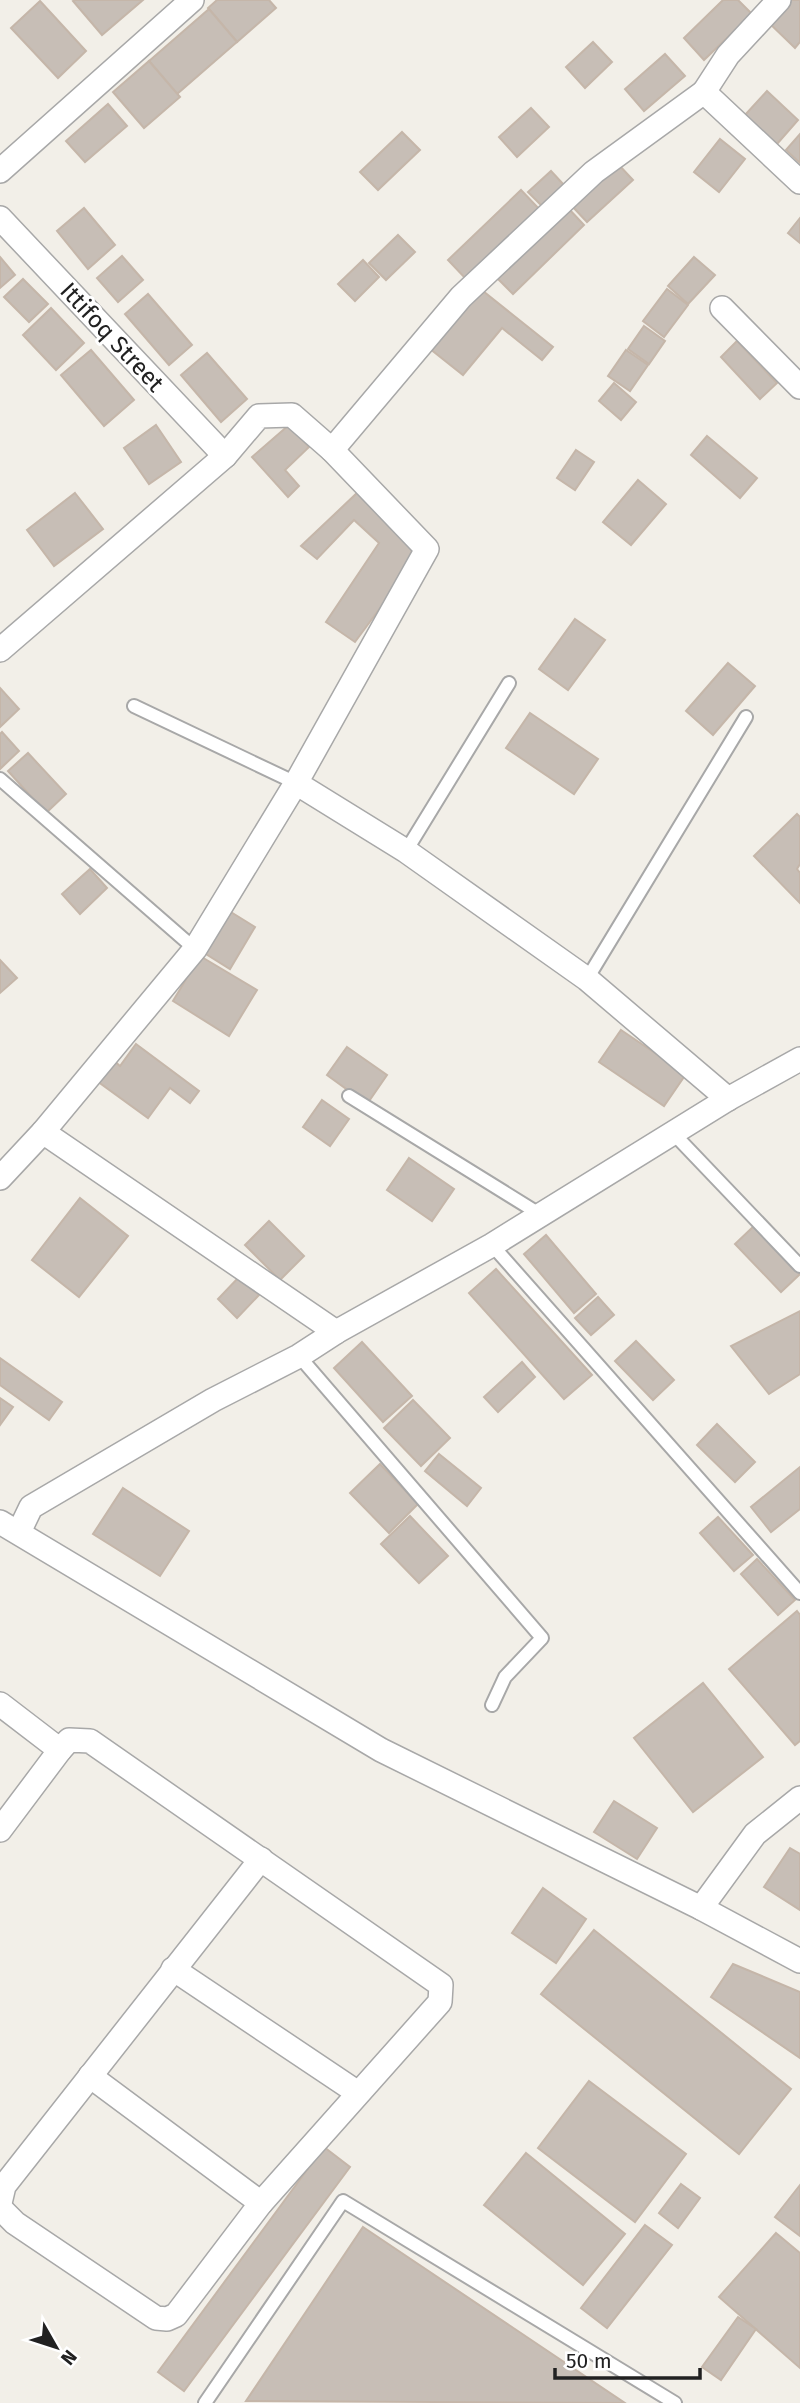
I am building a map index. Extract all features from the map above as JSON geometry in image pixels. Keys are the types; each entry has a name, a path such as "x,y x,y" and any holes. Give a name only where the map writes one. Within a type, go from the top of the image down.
{"street":[{"path":"0,171 192,0"},
{"path":"332,450 461,297 594,172 704,92 728,55 779,0"},
{"path":"704,92 800,182"},
{"name":"Ittifoq Street","path":"0,218 225,456"},
{"path":"722,308 800,387"},
{"path":"0,650 225,456 259,416 292,415 332,450 427,549 296,783 195,949 43,1132 3,1168"},
{"path":"296,783 406,851 587,979 728,1099"},
{"path":"800,1059 728,1099 492,1245 336,1332 299,1356 213,1400 32,1507 9,1527 381,1750 701,1908 800,1961"},
{"path":"43,1132 336,1332"},
{"path":"0,1704 60,1750"},
{"path":"0,1830 69,1740 90,1741 261,1859 441,1985 440,2002 261,2203 176,2315 167,2319 156,2318 15,2223 0,2205 4,2186 261,1859"},
{"path":"701,1908 755,1834 800,1798"},
{"path":"173,1969 358,2093"},
{"path":"90,2076 261,2203"}],"lane":[{"path":"406,851 509,683"},
{"path":"134,706 296,783"},
{"path":"587,979 746,718"},
{"path":"0,779 195,949"},
{"path":"349,1096 541,1215"},
{"path":"674,1134 800,1266"},
{"path":"492,1245 800,1593"},
{"path":"299,1356 542,1639 505,1677 492,1705"},
{"path":"205,2403 343,2201 675,2403"}],"building":[{"path":"143,0 102,35 73,1"},
{"path":"217,0 269,0 276,8 237,42 208,8"},
{"path":"723,0 738,0 752,14 704,60 684,38"},
{"path":"779,0 800,0 800,42 795,48 763,17"},
{"path":"40,1 86,51 58,78 11,28"},
{"path":"209,9 237,42 177,94 149,61"},
{"path":"593,42 612,62 585,88 566,67"},
{"path":"665,54 685,76 644,111 625,89"},
{"path":"149,61 180,97 144,128 113,92"},
{"path":"767,91 798,120 777,144 745,115"},
{"path":"108,104 127,126 85,162 66,141"},
{"path":"531,108 549,127 517,157 499,137"},
{"path":"402,132 420,150 378,190 360,172"},
{"path":"800,134 800,163 786,150"},
{"path":"720,139 745,159 719,192 694,172"},
{"path":"617,163 633,180 587,222 571,205"},
{"path":"551,171 564,185 542,206 528,192"},
{"path":"521,190 541,211 468,281 448,260"},
{"path":"84,208 115,245 88,269 57,231"},
{"path":"568,208 584,225 513,294 496,277"},
{"path":"800,218 800,243 788,233"},
{"path":"398,235 415,252 386,280 369,263"},
{"path":"122,256 143,280 118,302 97,278"},
{"path":"0,257 15,275 0,288"},
{"path":"694,257 715,275 688,304 668,286"},
{"path":"363,260 379,277 355,301 338,284"},
{"path":"23,279 48,304 29,322 4,297"},
{"path":"478,287 553,347 542,360 502,328 463,375 429,348"},
{"path":"667,289 688,305 664,337 643,321"},
{"path":"148,294 192,345 169,365 125,314"},
{"path":"51,308 84,343 56,370 23,335"},
{"path":"644,326 665,341 649,364 628,349"},
{"path":"737,341 777,383 760,399 721,357"},
{"path":"91,350 134,400 104,426 61,375"},
{"path":"626,350 648,365 630,391 608,376"},
{"path":"207,353 247,399 221,422 181,375"},
{"path":"614,383 636,402 621,420 599,401"},
{"path":"156,425 181,462 149,484 124,448"},
{"path":"289,425 309,447 285,470 299,486 288,497 252,457"},
{"path":"707,436 757,478 740,498 691,455"},
{"path":"576,450 594,462 575,490 557,478"},
{"path":"638,480 666,504 631,545 603,522"},
{"path":"358,492 420,554 355,642 326,622 379,543 354,520 317,559 301,546"},
{"path":"75,493 103,529 54,566 27,530"},
{"path":"575,619 605,640 568,690 539,669"},
{"path":"728,663 755,686 713,735 686,711"},
{"path":"0,688 19,709 0,727"},
{"path":"530,713 598,759 574,794 506,748"},
{"path":"2,732 19,751 0,769 0,734"},
{"path":"28,753 66,794 46,813 8,771"},
{"path":"797,814 800,817 800,864 797,869 800,873 800,903 754,856"},
{"path":"90,869 107,888 80,914 62,894"},
{"path":"226,909 255,927 230,969 201,951"},
{"path":"200,956 257,990 229,1036 173,1001"},
{"path":"0,960 17,978 0,993"},
{"path":"621,1030 686,1074 664,1106 599,1062"},
{"path":"136,1044 199,1091 190,1103 170,1088 148,1118 97,1081 113,1060 120,1066"},
{"path":"347,1047 387,1075 367,1104 327,1075"},
{"path":"322,1100 349,1119 330,1146 303,1127"},
{"path":"409,1158 454,1189 432,1221 387,1190"},
{"path":"80,1198 128,1236 79,1297 32,1260"},
{"path":"269,1221 304,1256 280,1280 245,1245"},
{"path":"754,1226 800,1274 781,1292 735,1244"},
{"path":"546,1235 596,1294 574,1313 524,1254"},
{"path":"496,1269 592,1375 564,1399 469,1293"},
{"path":"240,1276 259,1295 237,1318 218,1299"},
{"path":"598,1297 614,1315 591,1335 575,1318"},
{"path":"800,1311 800,1374 769,1394 731,1346"},
{"path":"636,1341 674,1380 653,1400 615,1361"},
{"path":"362,1342 412,1396 383,1422 334,1368"},
{"path":"0,1358 62,1402 49,1420 0,1385"},
{"path":"522,1362 535,1377 498,1412 484,1397"},
{"path":"0,1398 13,1407 0,1425"},
{"path":"413,1400 450,1438 421,1466 384,1428"},
{"path":"717,1424 755,1462 735,1482 697,1445"},
{"path":"439,1454 481,1488 467,1506 425,1471"},
{"path":"380,1464 418,1504 389,1533 350,1493"},
{"path":"800,1467 800,1509 771,1532 751,1507"},
{"path":"123,1488 189,1531 160,1576 93,1534"},
{"path":"410,1516 448,1556 419,1583 381,1544"},
{"path":"718,1517 753,1555 734,1571 700,1533"},
{"path":"757,1559 795,1600 778,1615 741,1574"},
{"path":"797,1611 800,1615 800,1741 795,1745 729,1669"},
{"path":"703,1683 763,1757 693,1812 634,1738"},
{"path":"614,1801 657,1828 637,1859 594,1832"},
{"path":"790,1848 800,1854 800,1910 764,1887"},
{"path":"543,1888 586,1919 556,1963 512,1933"},
{"path":"594,1930 791,2089 739,2154 541,1994"},
{"path":"733,1964 800,1992 800,2058 711,1997"},
{"path":"589,2081 686,2154 635,2222 538,2148"},
{"path":"324,2147 350,2167 184,2391 158,2372"},
{"path":"526,2153 625,2234 583,2285 484,2205"},
{"path":"681,2184 700,2198 678,2228 659,2213"},
{"path":"800,2185 800,2236 775,2217"},
{"path":"645,2225 672,2245 607,2328 581,2308"},
{"path":"363,2227 625,2403 246,2401"},
{"path":"776,2233 800,2253 800,2368 719,2297"},
{"path":"738,2317 756,2329 721,2380 702,2367"}]}
